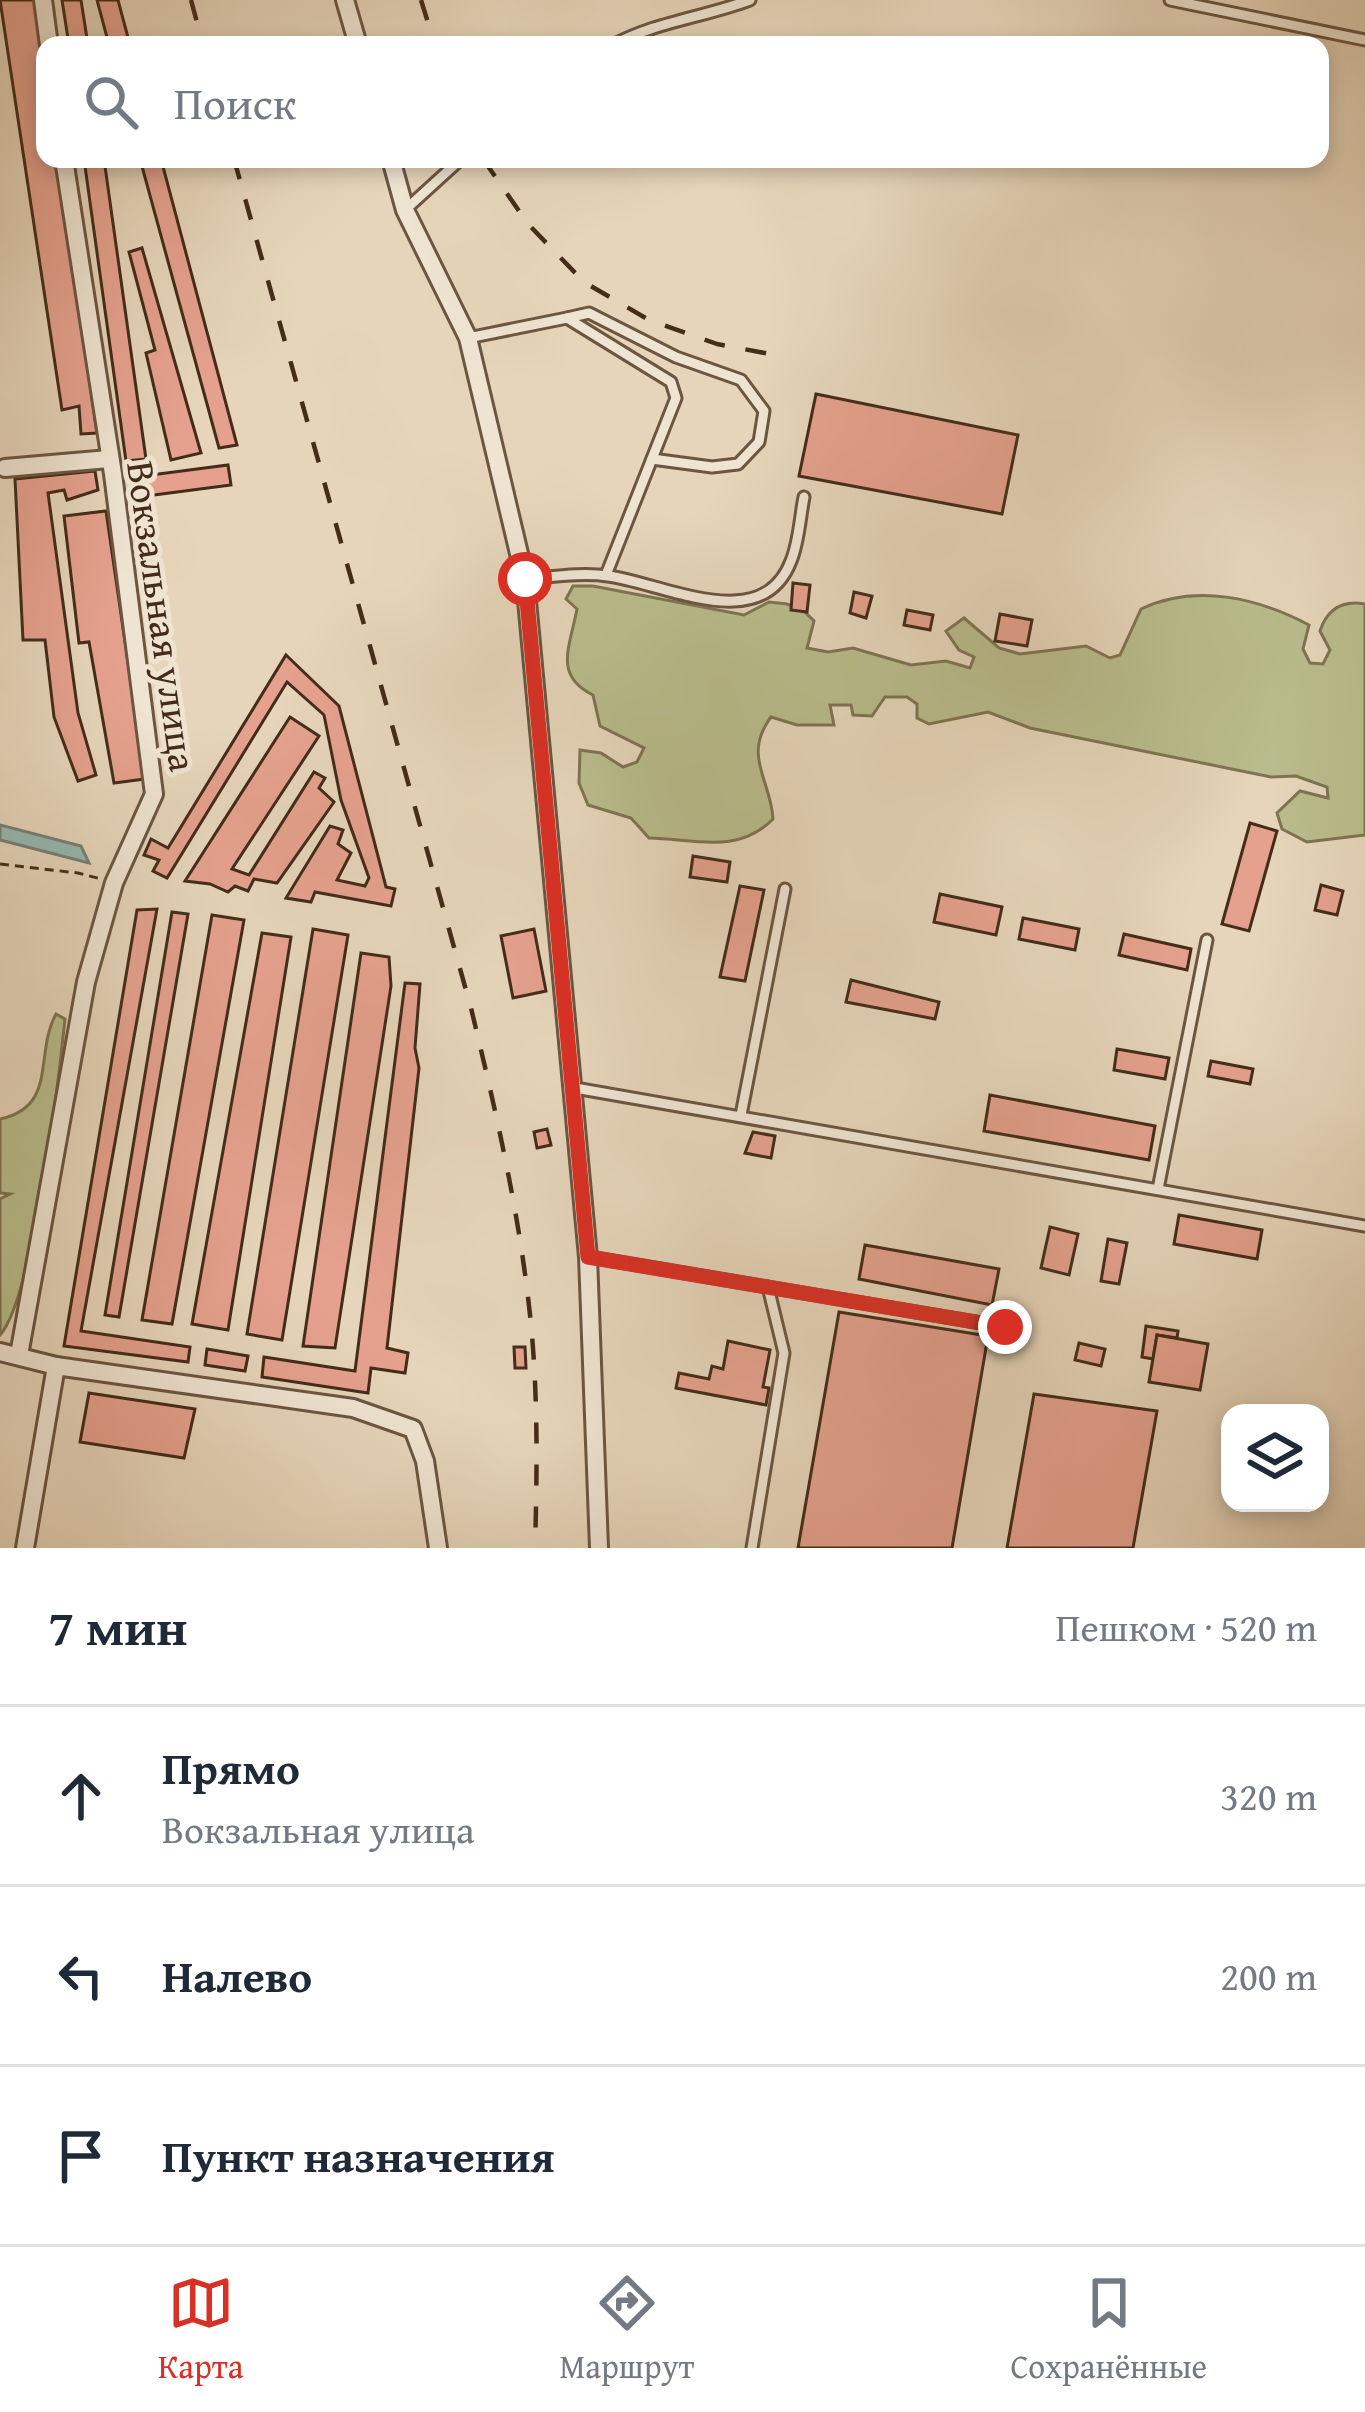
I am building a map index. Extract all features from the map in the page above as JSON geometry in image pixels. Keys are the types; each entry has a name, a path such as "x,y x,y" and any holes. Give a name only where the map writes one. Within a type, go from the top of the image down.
{"street":[{"path":"43,0 48,36"},
{"path":"345,0 355,36"},
{"name":"Вокзальная улица","path":"20,1355 86,982 114,883 154,794 65,168"},
{"path":"393,168 405,210 468,338 525,579 588,1257 598,1548"},
{"path":"5,469 109,459"},
{"path":"0,1352 56,1366 352,1408 413,1429 425,1461 438,1548"},
{"path":"26,1548 56,1366"}],"lane":[{"path":"635,36 750,0"},
{"path":"1170,0 1365,40"},
{"path":"405,210 451,168"},
{"path":"468,338 589,313 676,357 741,380 764,411 758,442 738,464 712,467 652,460"},
{"path":"567,318 671,382 676,398 605,575"},
{"path":"525,579 605,575 708,600 752,600 775,586 791,562 804,497"},
{"path":"741,1114 785,889"},
{"path":"1158,1189 1207,940"},
{"path":"575,1088 1365,1226"},
{"path":"588,1257 1005,1327"},
{"path":"752,1548 784,1353 768,1287"}],"path":[{"path":"0,864 78,873 114,883"}],"green space":[{"path":"573,586 744,615 769,602 787,604 814,621 807,648 828,652 853,648 911,665 946,661 970,668 974,657 959,650 946,631 964,618 999,648 1020,654 1086,646 1110,658 1120,655 1141,609 1162,601 1205,596 1248,601 1309,625 1303,649 1310,663 1323,664 1330,650 1320,631 1327,617 1342,605 1365,604 1365,835 1307,842 1282,829 1277,813 1300,791 1328,798 1327,787 1296,776 1271,777 1030,728 988,712 929,724 917,718 917,704 907,697 885,697 872,716 853,715 851,705 830,705 834,725 797,725 771,717 758,756 773,819 760,830 731,841 649,838 631,818 588,805 579,783 580,750 601,753 623,767 637,762 644,748 600,726 593,695 569,669 568,648 577,609 566,599"},
{"path":"56,1014 65,1019 43,1186 23,1279 0,1335 0,1199 10,1194 0,1193 0,1119 18,1113 37,1091"}],"water":[{"path":"0,825 81,846 89,863 0,840"}],"building":[{"path":"0,0 35,0 40,36 36,36 36,168 59,168 97,433 81,434 79,406 62,410"},
{"path":"62,0 81,0 87,36 68,36"},
{"path":"97,0 118,0 128,36 107,36"},
{"path":"85,168 105,168 146,459 126,461"},
{"path":"142,168 163,168 237,445 219,448"},
{"path":"142,248 201,453 171,460 146,353 155,350 129,252"},
{"path":"816,394 1018,435 1002,514 799,476"},
{"path":"228,465 231,485 146,496 143,476"},
{"path":"95,471 98,490 67,500 64,490 48,493 78,713 96,775 78,781 54,717 45,640 23,640 15,479"},
{"path":"106,511 145,779 114,783 89,642 79,643 64,516"},
{"path":"793,583 810,585 807,612 791,610"},
{"path":"854,592 872,596 866,618 850,613"},
{"path":"907,610 933,615 930,630 904,625"},
{"path":"1000,614 1032,620 1027,646 995,641"},
{"path":"286,655 339,706 386,887 395,889 391,906 315,892 311,902 286,898 330,826 343,830 338,844 351,853 337,880 365,886 369,878 341,800 324,715 287,682 167,878 153,871 159,860 144,855 151,839 168,848"},
{"path":"290,717 319,736 232,869 249,875 314,772 325,778 319,788 334,802 277,883 254,879 248,891 235,886 228,892 185,881"},
{"path":"1250,823 1277,831 1249,931 1222,924"},
{"path":"693,856 730,862 727,882 690,877"},
{"path":"1321,885 1343,891 1337,915 1315,910"},
{"path":"740,886 764,890 745,981 720,977"},
{"path":"940,894 1002,907 996,935 934,922"},
{"path":"157,909 81,1331 190,1347 188,1362 64,1346 137,910"},
{"path":"172,912 188,914 119,1317 105,1315"},
{"path":"212,915 244,920 172,1324 142,1320"},
{"path":"1023,918 1079,929 1075,950 1019,939"},
{"path":"313,929 348,935 282,1340 247,1334"},
{"path":"534,929 546,991 513,998 501,936"},
{"path":"262,933 291,937 228,1330 192,1324"},
{"path":"1124,934 1191,949 1187,970 1119,955"},
{"path":"361,953 389,957 391,986 335,1348 303,1346"},
{"path":"851,980 939,1002 935,1019 846,1002"},
{"path":"405,983 420,984 415,1048 419,1068 387,1348 408,1353 405,1373 371,1368 368,1393 262,1377 264,1357 355,1371"},
{"path":"1117,1049 1169,1058 1165,1079 1114,1070"},
{"path":"1211,1061 1253,1069 1250,1084 1208,1076"},
{"path":"990,1095 1155,1126 1149,1160 984,1131"},
{"path":"547,1129 551,1145 537,1148 534,1132"},
{"path":"753,1132 775,1136 771,1158 745,1153"},
{"path":"1179,1215 1262,1230 1257,1259 1174,1244"},
{"path":"1050,1227 1078,1234 1069,1275 1041,1268"},
{"path":"1108,1239 1127,1243 1119,1284 1101,1281"},
{"path":"865,1245 999,1269 992,1305 859,1279"},
{"path":"839,1312 988,1336 952,1548 798,1548"},
{"path":"1146,1326 1178,1331 1177,1338 1157,1335 1153,1359 1142,1357"},
{"path":"1157,1335 1208,1344 1200,1390 1149,1382"},
{"path":"728,1341 770,1350 763,1387 769,1388 766,1405 676,1388 679,1373 709,1379 712,1366 723,1369"},
{"path":"1079,1343 1105,1349 1101,1366 1075,1360"},
{"path":"514,1347 525,1347 526,1368 515,1368"},
{"path":"207,1349 248,1356 245,1371 205,1365"},
{"path":"89,1393 195,1409 184,1458 80,1442"},
{"path":"1034,1394 1157,1411 1133,1548 1007,1548"}],"railway":[{"path":"191,0 201,36"},
{"path":"421,0 432,36"},
{"path":"237,168 471,1008 499,1130 532,1335 535,1548"},
{"path":"489,168 528,224 584,282 649,320 717,344 786,357"}],"route":[{"path":"525,579 588,1257 1005,1327"}]}
